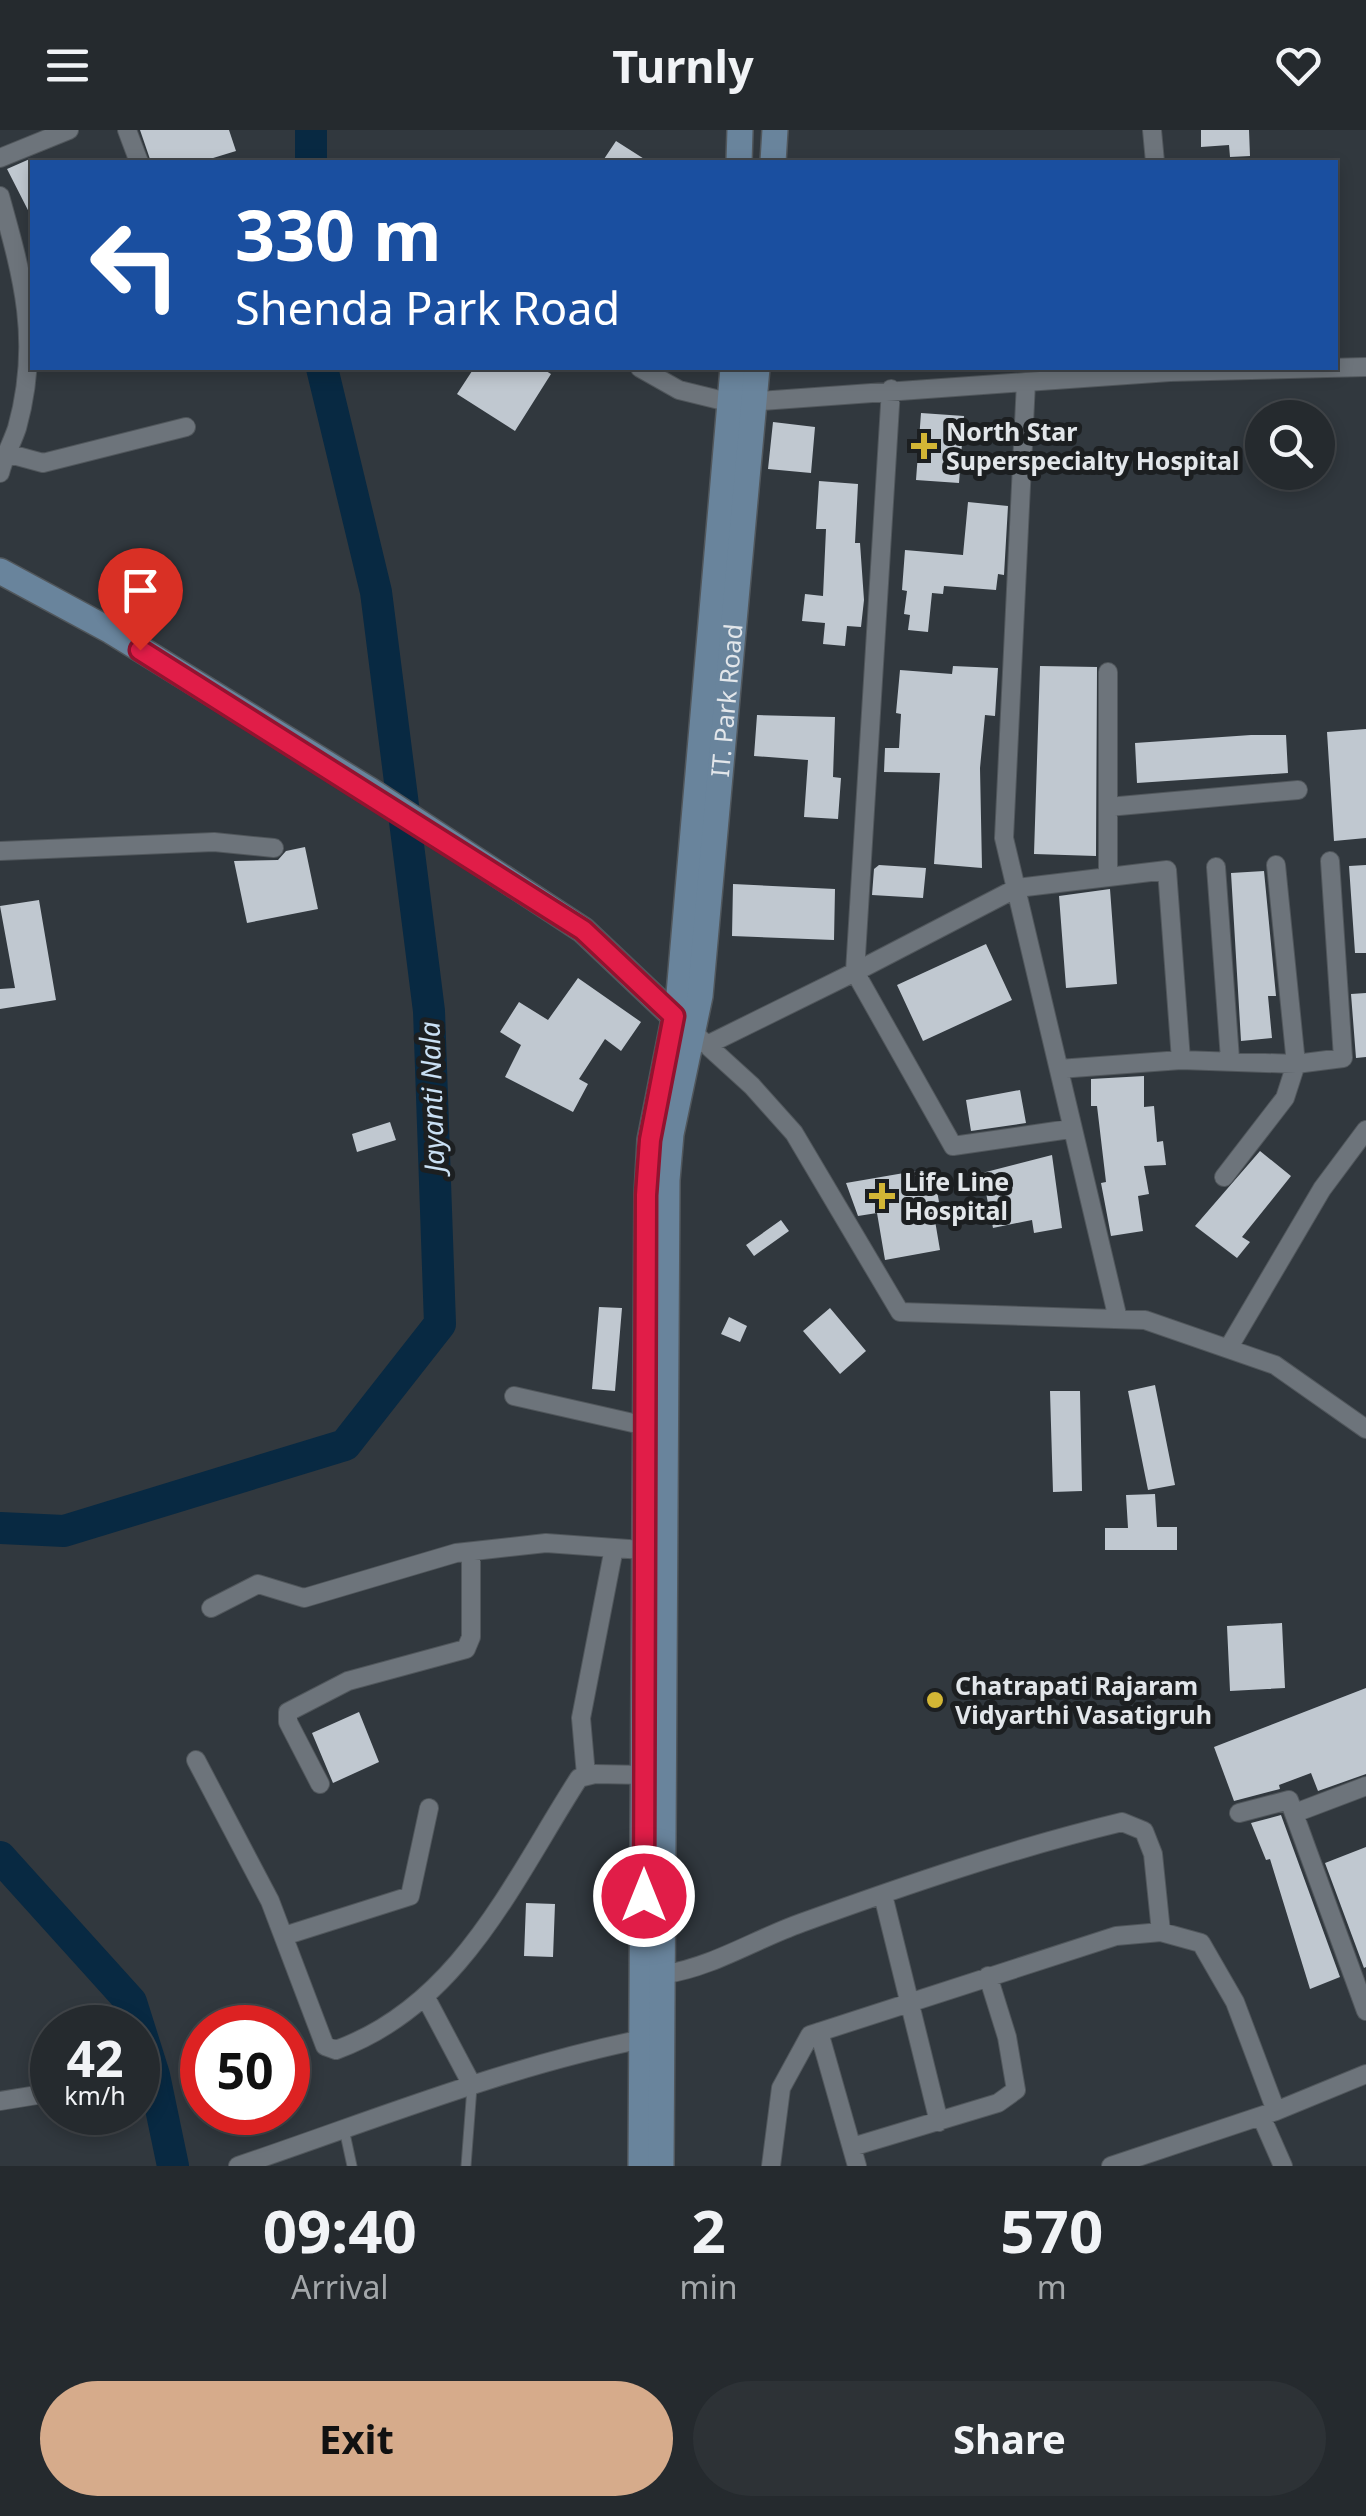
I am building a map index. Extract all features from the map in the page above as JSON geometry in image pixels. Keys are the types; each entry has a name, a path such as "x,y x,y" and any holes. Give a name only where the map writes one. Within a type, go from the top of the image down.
{"main road":[{"path":"739,160 740,130"},
{"path":"773,160 776,130"},
{"name":"IT. Park Road","path":"653,1428 669,1155 701,1040 743,401 734,370"},
{"name":"IT. Park Road","path":"653,1428 650,1140 674,1016 743,401 756,370"},
{"path":"0,572 111,632 386,802 583,930 701,1040"},
{"path":"653,1428 654,2038 662,2166"},
{"path":"641,2166 654,2038 666,1974 652,1789"}],"street":[{"path":"0,158 69,130"},
{"path":"127,130 138,160"},
{"path":"1152,130 1154,160"},
{"path":"0,196 30,304"},
{"path":"0,472 16,429 30,322"},
{"path":"1338,367 1366,367"},
{"path":"643,370 678,390 743,401 1169,370"},
{"path":"1026,382 1004,838 1118,1319"},
{"path":"891,389 855,972 953,1146 1070,1129"},
{"path":"6,453 42,464 186,428"},
{"path":"1108,672 1108,876"},
{"path":"1108,807 1298,790"},
{"path":"0,851 214,842 274,848"},
{"path":"1059,1069 1181,1060 1296,1064 1343,1058 1330,861"},
{"path":"1224,1177 1285,1098 1296,1064 1276,865"},
{"path":"1216,867 1230,1059"},
{"path":"1181,1060 1167,870 1017,888 855,972 701,1040 794,1133 900,1312 1145,1320 1275,1365 1366,1429"},
{"path":"1229,1347 1322,1189 1366,1130"},
{"path":"514,1396 653,1428"},
{"path":"211,1608 258,1584 304,1598 410,1564 470,1552 546,1543 655,1551"},
{"path":"196,1760 284,1936 329,2050 349,2046 426,1998 476,1942 570,1792 586,1775 581,1718 614,1548"},
{"path":"320,1784 288,1722 288,1712 348,1680 466,1650 471,1637 470,1552"},
{"path":"586,1775 652,1789"},
{"path":"1295,1813 1366,1786"},
{"path":"1239,1814 1289,1800 1366,2010"},
{"path":"284,1936 410,1896 429,1808"},
{"path":"666,1974 687,1971 755,1940 884,1894 1122,1822 1144,1832 1153,1854 1160,1932"},
{"path":"884,1894 939,2122"},
{"path":"771,2166 781,2088 810,2036 1116,1936 1160,1932 1201,1944 1235,2002 1283,2166"},
{"path":"1346,1954 1366,1946"},
{"path":"852,2147 998,2104 1016,2090 1007,2036 988,1976"},
{"path":"426,1998 472,2084"},
{"path":"819,2032 857,2166"},
{"path":"238,2166 472,2084 654,2038"},
{"path":"1111,2166 1268,2114 1366,2074"},
{"path":"0,2101 30,2096"}],"lane":[{"path":"466,2166 472,2084"},
{"path":"344,2128 352,2166"}],"building":[{"path":"140,130 229,130 236,151 207,160 150,160"},
{"path":"1201,130 1249,130 1250,156 1230,157 1229,145 1201,147"},
{"path":"616,141 646,160 603,160"},
{"path":"32,158 30,214 7,169"},
{"path":"473,370 544,370 551,374 515,431 457,394"},
{"path":"921,413 964,416 959,483 916,480"},
{"path":"773,422 815,427 811,473 768,469"},
{"path":"819,481 858,484 855,543 860,543 864,600 861,627 847,626 845,646 823,644 825,623 802,621 805,594 823,596 826,529 816,529"},
{"path":"968,502 1008,506 1004,575 998,574 996,590 944,586 943,594 932,593 928,632 908,630 910,615 904,614 907,591 902,590 905,550 963,555"},
{"path":"953,666 998,668 995,716 985,715 980,768 982,868 934,864 940,773 884,772 885,748 899,748 901,714 896,713 900,670 952,674"},
{"path":"1040,666 1097,667 1096,856 1034,854"},
{"path":"757,715 835,717 833,777 841,778 838,819 804,817 808,760 754,756"},
{"path":"1366,729 1366,838 1334,841 1327,732"},
{"path":"1286,735 1288,773 1137,783 1135,743"},
{"path":"305,847 318,909 247,923 234,861 278,860 286,851"},
{"path":"879,865 926,868 923,898 872,895 874,869"},
{"path":"1366,865 1366,953 1355,953 1349,866"},
{"path":"1264,871 1276,996 1268,996 1272,1038 1241,1041 1231,873"},
{"path":"733,884 835,889 834,940 732,936"},
{"path":"1110,889 1117,984 1066,988 1059,896"},
{"path":"39,900 56,1000 0,1009 0,989 15,988 0,906"},
{"path":"986,944 1012,1000 923,1041 897,985"},
{"path":"578,978 641,1022 621,1051 605,1039 579,1079 588,1084 573,1112 505,1077 521,1045 500,1032 519,1002 548,1020"},
{"path":"1366,993 1366,1057 1356,1058 1351,994"},
{"path":"1144,1076 1144,1107 1154,1106 1157,1142 1163,1141 1166,1165 1144,1166 1149,1194 1138,1196 1143,1231 1111,1236 1101,1183 1106,1182 1097,1106 1091,1106 1091,1079"},
{"path":"1020,1090 1026,1123 971,1131 966,1100"},
{"path":"390,1122 396,1140 357,1152 352,1134"},
{"path":"1260,1151 1291,1176 1242,1237 1250,1242 1237,1258 1195,1226"},
{"path":"1052,1155 1062,1228 1034,1233 1032,1220 993,1228 982,1173"},
{"path":"933,1168 939,1202 932,1203 940,1250 885,1260 877,1213 858,1216 846,1183"},
{"path":"781,1220 789,1231 754,1256 746,1245"},
{"path":"599,1307 622,1308 615,1391 592,1389"},
{"path":"830,1308 866,1351 840,1374 803,1331"},
{"path":"729,1317 747,1326 740,1342 721,1334"},
{"path":"1155,1385 1175,1485 1148,1490 1128,1391"},
{"path":"1050,1391 1080,1391 1082,1491 1053,1492"},
{"path":"1155,1494 1157,1527 1177,1527 1177,1550 1105,1550 1105,1528 1128,1528 1126,1495"},
{"path":"1282,1623 1285,1688 1230,1691 1227,1626"},
{"path":"1366,1688 1366,1774 1318,1791 1311,1773 1279,1785 1280,1789 1234,1801 1214,1747"},
{"path":"359,1712 379,1762 333,1783 312,1733"},
{"path":"1281,1815 1340,1977 1310,1989 1270,1859 1266,1860 1251,1823"},
{"path":"1366,1847 1366,1967 1364,1968 1325,1863"},
{"path":"526,1903 555,1904 553,1957 524,1956"}],"waterway":[{"name":"Jayanti Nala","path":"311,130 311,160"},
{"name":"Jayanti Nala","path":"0,1528 64,1531 345,1445 440,1324 429,1011 376,592 322,370"},
{"name":"Jayanti Nala","path":"0,1857 131,2002 154,2075 173,2166"}],"place":[{"name":"North Star Superspecialty Hospital","path":"924,446"},
{"name":"Life Line Hospital","path":"882,1196"},
{"name":"Chatrapati Rajaram Vidyarthi Vasatigruh","path":"935,1700"}],"route":[{"path":"140,650 583,930 651,990 674,1016 650,1140 646,1195 642,1426 644,1896"}]}
